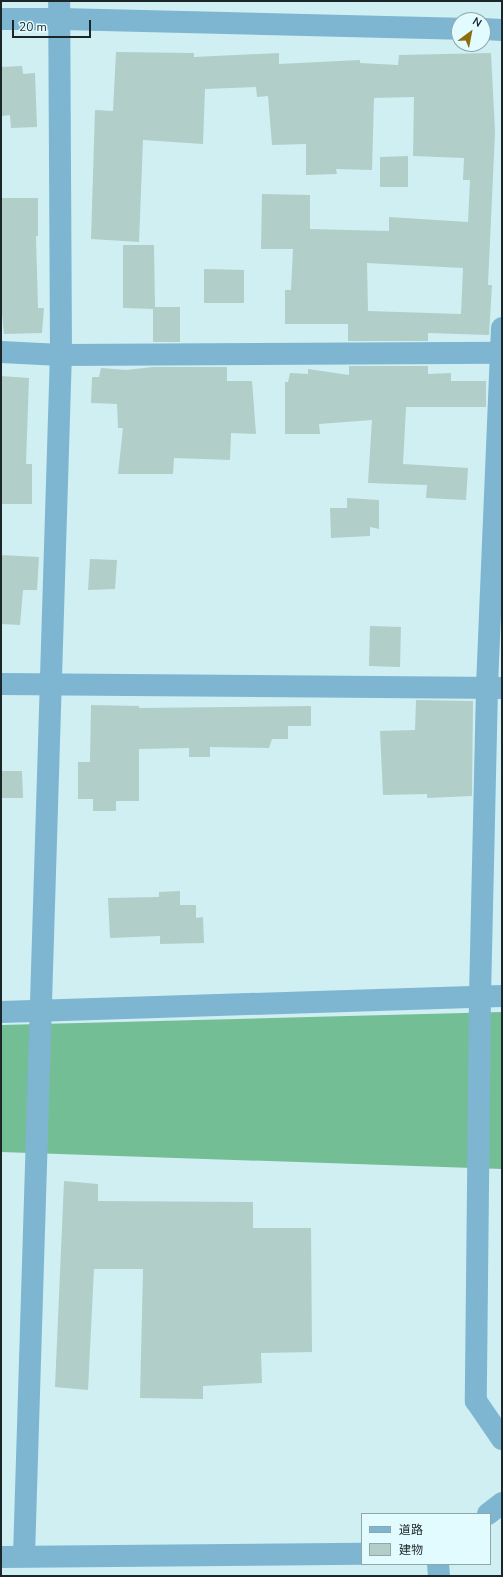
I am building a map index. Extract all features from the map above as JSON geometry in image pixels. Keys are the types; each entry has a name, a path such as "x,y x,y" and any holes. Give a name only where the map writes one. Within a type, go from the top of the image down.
{"street":[{"path":"1,20 60,10 451,29"},
{"path":"24,1556 42,1012 61,355 60,10"},
{"path":"491,29 502,30"},
{"path":"502,328 495,688 480,996 476,1401 502,1439"},
{"path":"1,352 61,355 502,353"},
{"path":"1,684 52,686 495,688"},
{"path":"1,1012 42,1012 502,996"},
{"path":"489,1513 502,1503"},
{"path":"1,1557 190,1558 361,1554"},
{"path":"438,1565 439,1576"}],"green space":[{"path":"502,1012 502,1169 1,1152 1,1025"}],"building":[{"path":"116,52 194,53 194,57 279,53 279,64 360,60 360,63 398,65 399,55 491,53 495,132 488,285 492,285 489,335 428,333 428,341 348,341 348,324 285,324 285,290 291,290 293,249 261,249 262,194 310,195 310,229 389,231 389,217 468,222 470,180 463,180 464,158 413,156 414,97 374,98 372,170 336,169 337,174 306,175 306,144 272,145 268,96 257,97 256,87 205,89 203,144 143,140 139,242 91,239 95,110 113,111","holes":["367,263 463,268 461,314 368,311"]},
{"path":"22,66 23,74 35,73 37,127 11,128 10,115 1,116 1,67"},
{"path":"408,156 408,187 380,187 380,157"},
{"path":"1,198 38,198 38,236 36,236 38,308 44,308 42,333 4,334 1,303"},
{"path":"123,245 154,245 155,307 180,307 180,342 153,342 153,309 123,308"},
{"path":"204,269 244,270 244,303 204,303"},
{"path":"349,366 428,366 428,374 451,373 451,381 486,381 486,407 406,407 403,464 468,468 466,500 426,498 427,485 368,483 372,420 319,424 320,434 285,434 285,382 288,382 290,373 308,374 308,369 349,375"},
{"path":"153,367 227,367 227,381 252,381 256,434 231,433 230,460 174,458 173,474 118,474 123,428 118,428 117,404 91,403 92,377 99,377 101,368 126,370"},
{"path":"1,376 29,378 26,464 32,464 32,504 1,504"},
{"path":"347,498 379,500 379,529 370,527 370,536 331,538 330,508 347,508"},
{"path":"1,555 39,557 37,590 23,590 20,625 1,624"},
{"path":"90,559 117,560 115,589 88,590"},
{"path":"370,626 401,627 400,667 369,666"},
{"path":"416,700 473,701 472,796 427,798 427,794 383,795 380,731 415,730"},
{"path":"91,705 139,706 139,708 311,706 311,726 288,726 288,739 272,739 269,748 210,747 210,757 189,757 189,748 139,749 139,801 116,801 116,811 93,811 93,799 78,799 78,762 90,762"},
{"path":"1,771 22,771 23,798 1,798"},
{"path":"180,891 180,905 196,905 196,918 203,917 204,943 160,944 160,936 110,938 108,898 159,897 159,892"},
{"path":"64,1181 98,1184 98,1201 253,1202 253,1228 311,1228 312,1352 261,1353 262,1383 203,1386 203,1399 140,1398 143,1269 94,1269 88,1390 55,1387"}]}
